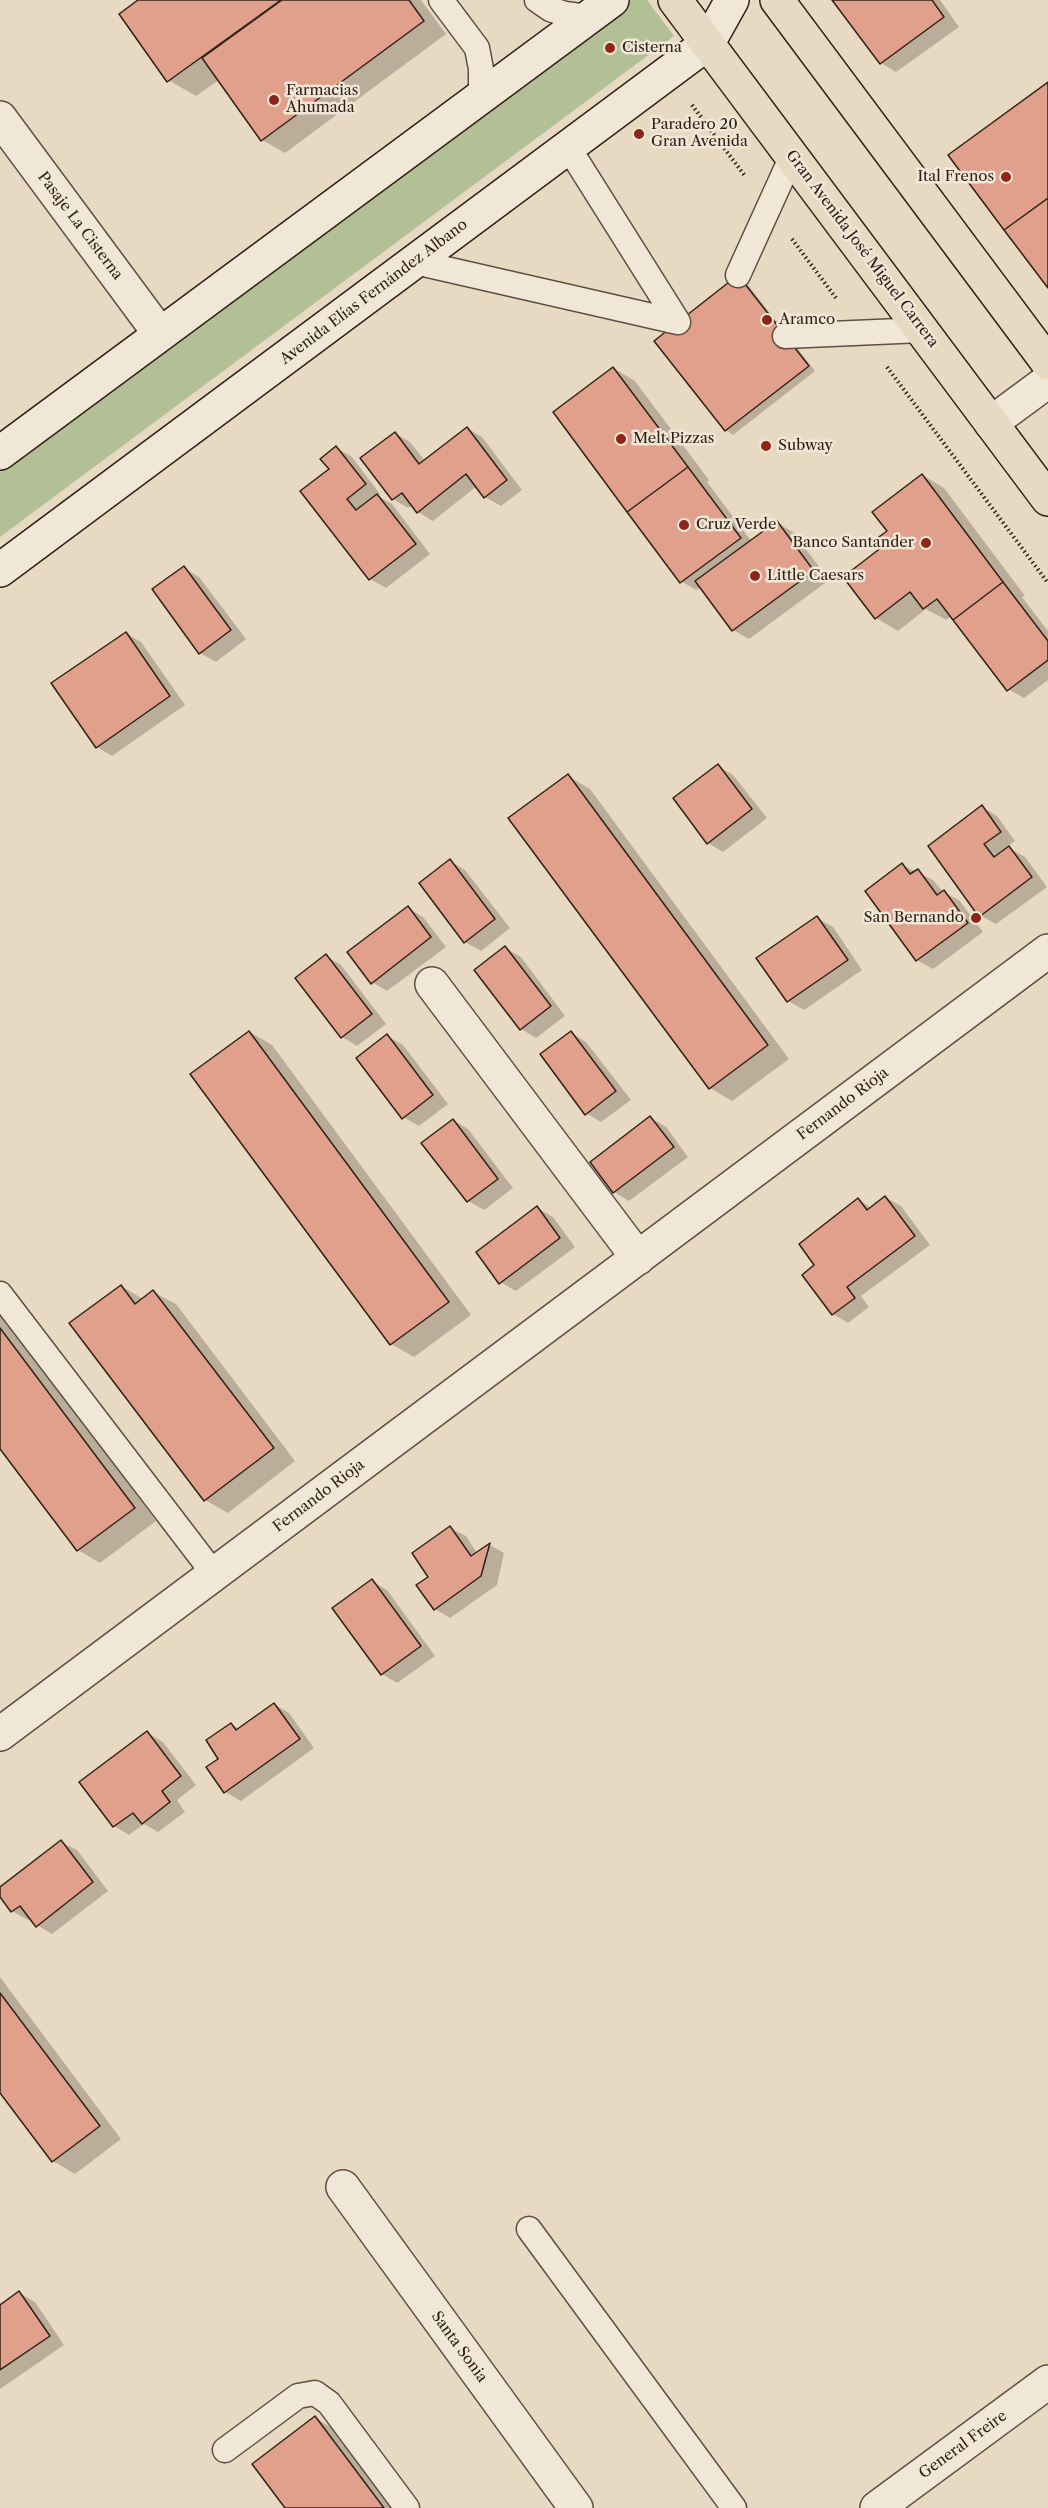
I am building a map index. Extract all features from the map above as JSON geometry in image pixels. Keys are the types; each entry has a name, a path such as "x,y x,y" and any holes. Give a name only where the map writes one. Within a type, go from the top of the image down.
{"main road":[{"name":"Gran Avenida José Miguel Carrera","path":"675,0 1048,499"},
{"path":"777,0 1048,363"}],"street":[{"name":"Avenida Elías Fernández Albano","path":"0,570 708,43 732,0"},
{"path":"0,453 600,9"},
{"name":"Pasaje La Cisterna","path":"0,118 160,334"},
{"path":"992,423 1048,381"},
{"name":"Fernando Rioja","path":"0,1734 1048,951"},
{"path":"432,984 638,1258"},
{"name":"Santa Sonia","path":"343,2187 576,2508"},
{"name":"General Freire","path":"877,2508 1048,2382"}],"lane":[{"path":"441,0 477,48 481,69 481,96"},
{"path":"537,0 550,9 565,14 600,9"},
{"path":"414,262 678,322 568,147"},
{"path":"738,275 792,156"},
{"path":"785,336 922,330"},
{"path":"0,1294 214,1574"},
{"path":"529,2229 734,2508"},
{"path":"225,2450 297,2396 315,2393 329,2403 407,2508"}],"green space":[{"path":"631,0 647,0 674,36 0,537 0,469"}],"building":[{"path":"138,0 281,0 167,82 119,14"},
{"name":"Farmacias Ahumada","path":"282,0 409,0 424,21 261,141 202,58"},
{"path":"832,0 932,0 944,17 880,64"},
{"name":"Ital Frenos","path":"1048,82 1048,198 1004,230 948,155"},
{"path":"1048,198 1048,288 1004,230"},
{"path":"738,275 809,366 725,431 654,341"},
{"name":"Melt Pizzas","path":"613,367 688,467 627,512 553,412"},
{"path":"467,427 507,480 484,498 466,474 417,513 402,493 392,500 360,458 395,432 419,464"},
{"path":"336,446 366,484 347,499 356,510 377,494 416,544 369,580 300,491 329,469 320,459"},
{"name":"Cruz Verde","path":"688,467 741,538 680,583 627,512"},
{"name":"Banco Santander","path":"922,474 1003,582 953,620 937,599 923,609 910,592 875,619 843,577 882,547 876,539 887,531 872,512"},
{"name":"Little Caesars","path":"777,521 814,571 732,631 695,581"},
{"path":"184,566 231,630 199,654 152,589"},
{"path":"1003,582 1048,641 1048,660 1007,691 953,620"},
{"path":"126,632 170,696 96,748 51,683"},
{"path":"718,764 752,809 707,844 673,798"},
{"path":"568,774 768,1045 709,1089 508,818"},
{"path":"982,805 1001,832 984,844 994,857 1009,846 1032,877 979,917 928,846"},
{"path":"450,859 495,919 464,943 419,883"},
{"path":"902,863 910,874 918,869 937,895 944,890 968,923 916,961 865,891"},
{"path":"408,906 431,937 371,984 347,952"},
{"path":"817,916 848,960 787,1002 756,958"},
{"path":"505,946 551,1006 520,1030 474,970"},
{"path":"326,954 372,1014 341,1038 295,978"},
{"path":"249,1031 449,1302 390,1345 190,1074"},
{"path":"571,1031 616,1091 585,1115 540,1054"},
{"path":"387,1034 433,1095 402,1119 356,1058"},
{"path":"650,1116 674,1147 613,1193 590,1162"},
{"path":"453,1119 498,1179 467,1202 421,1143"},
{"path":"885,1196 915,1236 847,1287 855,1298 832,1315 802,1275 814,1265 799,1244 858,1198 867,1210"},
{"path":"537,1206 560,1238 499,1284 476,1252"},
{"path":"121,1285 135,1304 153,1290 274,1448 204,1501 69,1323"},
{"path":"0,1328 135,1508 77,1551 0,1449"},
{"path":"450,1526 471,1556 490,1543 481,1576 434,1610 416,1585 428,1577 412,1553"},
{"path":"372,1579 421,1646 381,1675 332,1608"},
{"path":"274,1703 300,1739 224,1793 206,1767 218,1759 206,1740 231,1723 236,1730"},
{"path":"147,1731 181,1776 162,1791 170,1802 142,1824 133,1813 113,1827 79,1782"},
{"path":"61,1840 93,1882 36,1927 20,1906 11,1912 0,1897 0,1887"},
{"path":"0,1993 100,2126 52,2162 0,2093"},
{"path":"19,2291 50,2336 0,2370 0,2305"},
{"path":"315,2416 384,2508 285,2508 252,2464"}],"place":[{"name":"Cisterna","path":"610,48"},
{"name":"Farmacias Ahumada","path":"274,100"},
{"name":"Paradero 20 Gran Avenida","path":"639,134"},
{"name":"Ital Frenos","path":"1006,177"},
{"name":"Aramco","path":"767,320"},
{"name":"Melt Pizzas","path":"621,439"},
{"name":"Subway","path":"766,446"},
{"name":"Cruz Verde","path":"684,525"},
{"name":"Banco Santander","path":"926,543"},
{"name":"Little Caesars","path":"755,576"},
{"name":"San Bernando","path":"976,918"}]}
